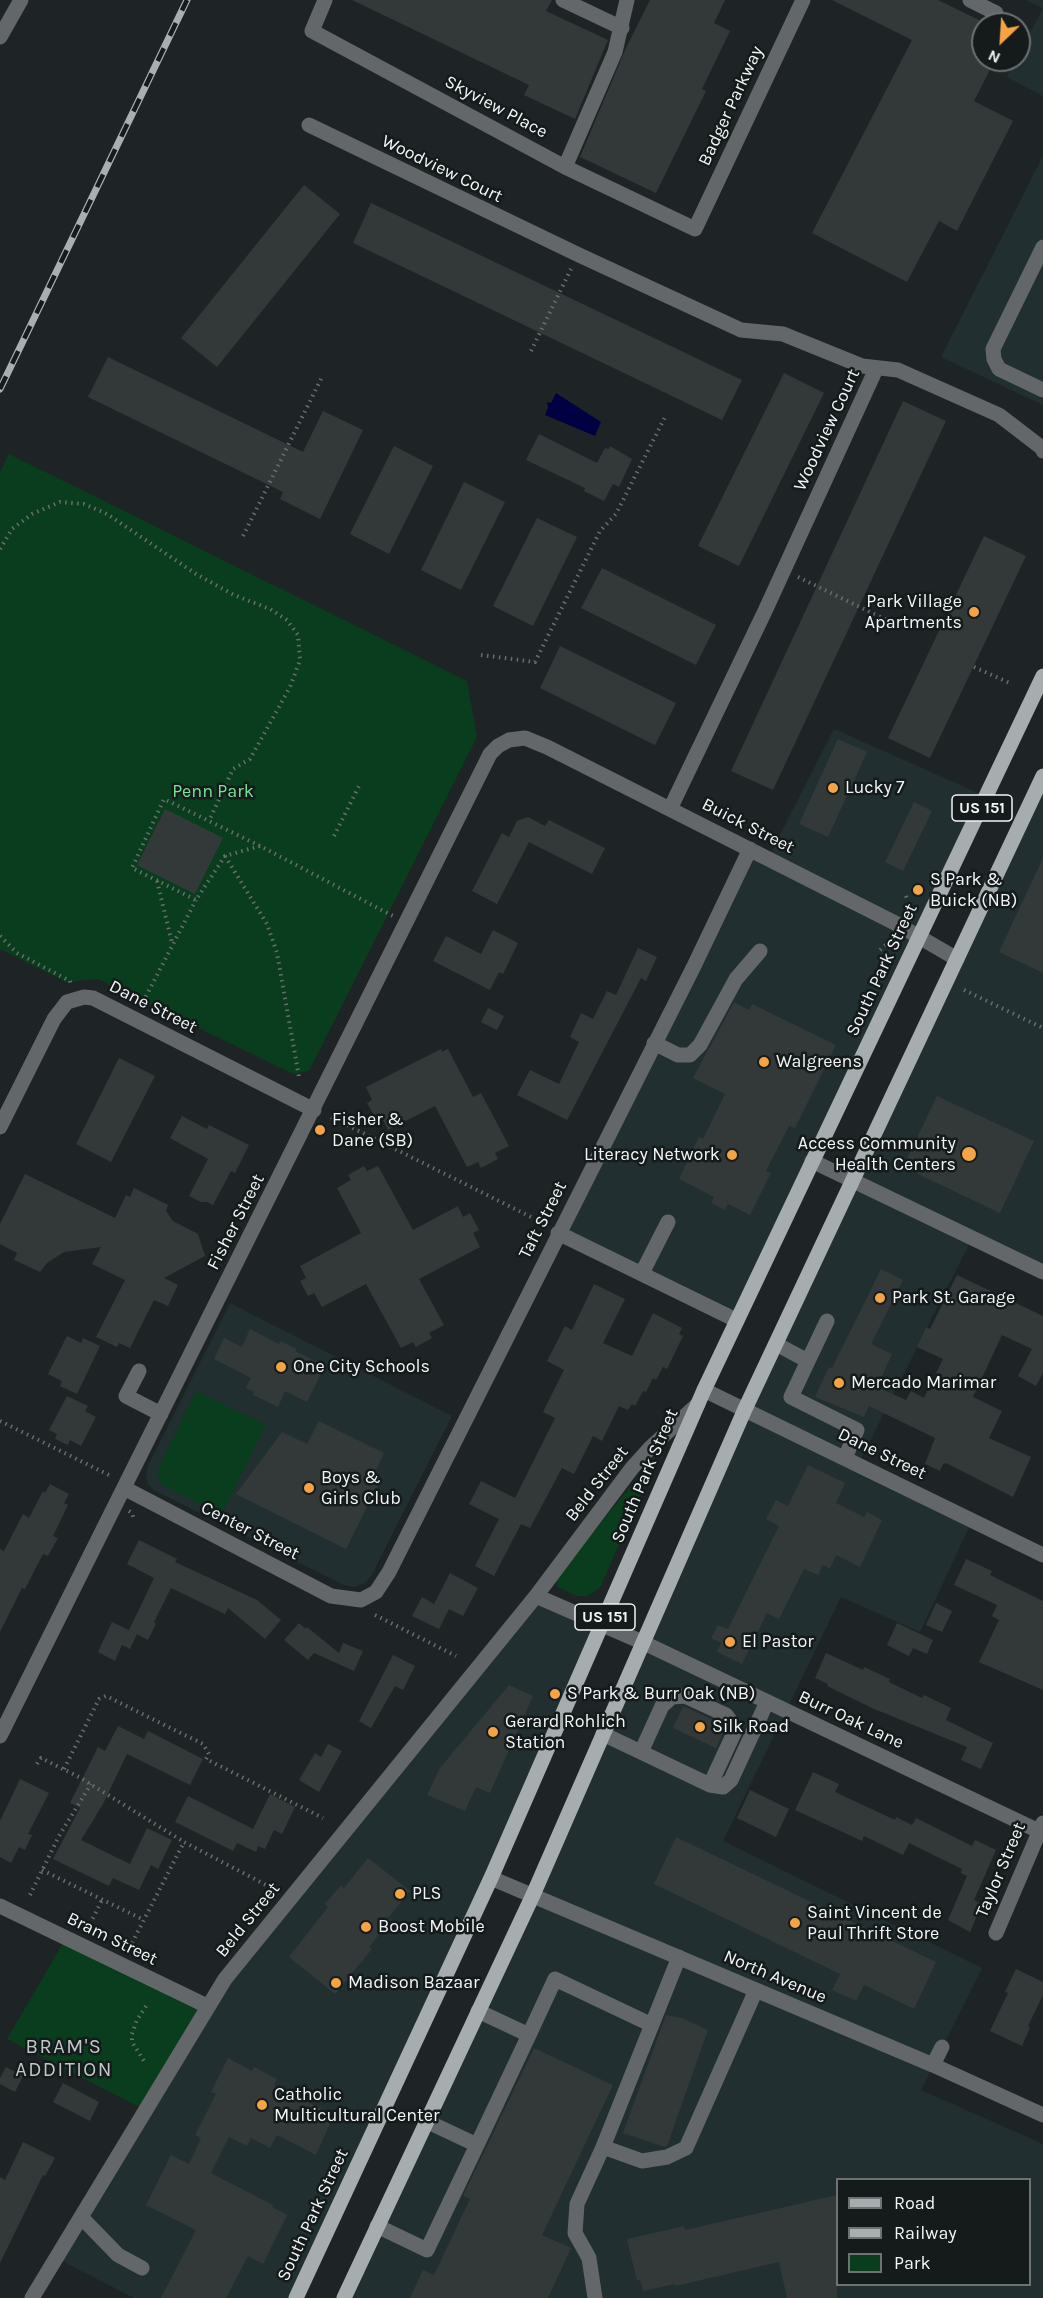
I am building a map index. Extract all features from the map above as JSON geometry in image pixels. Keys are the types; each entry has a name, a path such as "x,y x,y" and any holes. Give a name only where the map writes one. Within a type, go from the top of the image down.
{"main road":[{"name":"South Park Street","path":"296,2298 491,1878 700,1397 1043,676"},
{"name":"US 151","path":"344,2298 533,1895 746,1409 1043,776"}],"street":[{"path":"0,37 21,0"},
{"name":"Skyview Place","path":"325,0 312,31 565,166 695,229"},
{"path":"563,0 622,28"},
{"path":"565,166 615,52 627,0"},
{"name":"Badger Parkway","path":"695,229 803,0"},
{"path":"970,0 994,12"},
{"name":"Woodview Court","path":"309,125 741,330 783,334 862,366 876,369 784,570 670,808"},
{"path":"1043,247 993,349 994,359 999,369 1043,390"},
{"path":"876,369 898,370 999,415 1043,451"},
{"name":"Buick Street","path":"517,738 525,738 548,747 670,808 897,924 919,939 957,959"},
{"name":"Fisher Street","path":"0,1736 315,1110 490,754 498,746 517,738"},
{"name":"Taft Street","path":"361,1600 376,1592 389,1572 750,849"},
{"path":"654,1043 678,1055 690,1054 700,1045 736,979 760,951"},
{"name":"Dane Street","path":"0,1127 54,1019 67,1002 84,997 93,998 315,1110"},
{"path":"812,1161 1043,1272"},
{"path":"642,1274 668,1222"},
{"path":"558,1233 736,1320"},
{"path":"827,1321 791,1397 857,1430 845,1458"},
{"path":"776,1344 808,1361"},
{"path":"139,1371 126,1396 161,1414"},
{"name":"Dane Street","path":"700,1397 746,1409 1043,1555"},
{"name":"Beld Street","path":"32,2298 225,1979 536,1596 632,1468 700,1397"},
{"name":"Center Street","path":"124,1488 332,1596 346,1600 361,1600"},
{"path":"536,1596 642,1642"},
{"name":"Burr Oak Lane","path":"642,1642 1042,1829"},
{"path":"641,1752 662,1706 672,1697 685,1696 726,1715 735,1731 710,1785"},
{"path":"603,1734 710,1785 723,1787 730,1780 767,1702"},
{"name":"Taylor Street","path":"996,1933 1042,1829"},
{"name":"North Avenue","path":"491,1878 933,2065 1043,2115"},
{"name":"Bram Street","path":"0,1906 207,2006"},
{"path":"595,2298 589,2258 575,2234 577,2204 603,2147 679,1957"},
{"path":"377,2226 427,2250 555,1979 652,2025"},
{"path":"603,2147 642,2161 667,2157 686,2148 756,1990"},
{"path":"478,2011 529,2035"},
{"path":"933,2065 942,2047"},
{"path":"426,2121 477,2145"},
{"path":"81,2217 118,2255 142,2268"}],"path":[{"path":"531,351 579,255"},
{"path":"243,536 322,377"},
{"path":"481,655 535,662 600,531 616,514 666,415"},
{"path":"0,549 12,530 32,514 60,501 84,504 107,514 196,574 234,595 270,609 287,620 298,635 300,660 290,687 250,759 233,769 209,821"},
{"path":"784,570 901,627"},
{"path":"974,667 1012,684"},
{"path":"334,836 360,784"},
{"path":"196,900 132,868 164,800 260,846 406,924"},
{"path":"142,1002 196,900 225,856 260,846"},
{"path":"225,856 267,924 277,953 299,1077"},
{"path":"157,881 173,944"},
{"path":"0,936 17,952 70,981"},
{"path":"879,950 887,944"},
{"path":"964,990 1043,1028"},
{"path":"331,1117 541,1222"},
{"path":"0,1421 109,1475"},
{"path":"375,1615 456,1656"},
{"path":"64,1769 99,1699 106,1696 203,1744 208,1751 206,1759 323,1818"},
{"path":"37,1764 41,1758 64,1769 184,1842 268,1886"},
{"path":"30,1895 64,1827 91,1784"},
{"path":"132,1943 184,1842"},
{"path":"42,1870 144,1920"},
{"path":"90,1924 102,1900"},
{"path":"146,2006 137,2020 132,2042 146,2064"}],"shaded area":[{"path":"1025,0 1043,0 1043,8"},
{"path":"1043,8 1043,96 1007,77 1010,72 1031,72 1031,31"},
{"path":"1043,156 1043,405 941,357"},
{"path":"556,393 601,422 595,436 545,415 548,408 547,402 551,403"},
{"path":"834,729 987,797 736,1320 558,1233 750,849 768,858"},
{"path":"1043,776 1043,1272 972,1238 861,1459 972,1521 920,1632 841,1597 723,1841 982,1968 921,2090 1043,2144 1043,2298 344,2298 642,1642"},
{"path":"230,1303 452,1416 371,1576 365,1583 355,1587 344,1585 154,1490 148,1484 147,1468"},
{"path":"536,1596 602,1624 296,2298 134,2298 56,2258 207,2006"}],"green space":[{"name":"Penn Park","path":"9,454 467,681 477,737 309,1071 293,1074 98,979 66,982 0,949 0,472"},
{"path":"196,1391 266,1425 221,1515 161,1484 157,1471"},
{"path":"647,1468 650,1474 600,1588 587,1596 577,1596 557,1587 556,1578"},
{"path":"66,1938 207,2006 145,2110 7,2039"}],"building":[{"path":"352,0 552,0 546,11 608,40 575,119 524,95 529,85"},
{"path":"650,0 725,0 714,23 730,31 702,89 706,91 656,193 580,157 626,48"},
{"path":"832,0 938,0 971,16 971,72 989,72 974,101 1013,121 957,231 939,221 907,282 812,233 912,40"},
{"path":"304,185 340,214 217,367 181,338"},
{"path":"371,203 742,380 722,420 353,243"},
{"path":"108,357 303,452 323,411 363,430 320,519 280,499 283,492 88,397"},
{"path":"784,373 824,393 739,566 698,546"},
{"path":"903,401 946,421 773,790 731,771"},
{"path":"539,434 597,463 605,448 609,449 610,446 632,459 619,487 613,484 604,501 584,491 585,488 526,460"},
{"path":"394,446 433,466 389,554 350,534"},
{"path":"464,482 505,502 461,590 421,570"},
{"path":"537,518 577,537 533,626 493,606"},
{"name":"Park Village Apartments","path":"984,536 1026,556 930,758 888,738"},
{"path":"602,568 716,625 696,665 581,608"},
{"path":"560,646 676,703 655,745 540,688"},
{"name":"Lucky 7","path":"838,739 867,752 828,837 799,824"},
{"name":"Lucky 7","path":"914,802 932,811 903,871 885,862"},
{"path":"165,809 223,838 195,894 137,865"},
{"path":"528,817 545,826 549,820 605,848 592,874 529,842 497,904 472,891 502,833 509,837 517,821"},
{"path":"1043,858 1043,973 999,952"},
{"path":"493,930 518,943 503,974 499,972 490,990 433,961 446,936 481,954"},
{"path":"638,948 657,957 646,981 641,978 567,1120 517,1095 530,1070 559,1084 579,1042 570,1037 581,1013 593,1019 607,991 616,995"},
{"path":"734,1002 749,1010 752,1004 836,1045 795,1128 789,1126 766,1171 771,1173 750,1215 728,1204 725,1210 711,1203 714,1197 679,1179 699,1137 703,1139 725,1094 693,1078"},
{"path":"488,1008 504,1016 497,1030 481,1022"},
{"path":"441,1049 442,1052 448,1049 473,1097 481,1093 509,1146 495,1153 498,1159 481,1168 478,1162 467,1167 435,1106 388,1130 381,1116 376,1119 367,1103 372,1100 366,1087"},
{"path":"119,1058 155,1076 111,1162 76,1144"},
{"name":"Access Community Health Centers","path":"937,1096 1034,1141 1000,1213 903,1167"},
{"path":"182,1116 207,1129 209,1125 249,1145 235,1173 231,1171 213,1205 189,1196 208,1159 170,1138"},
{"path":"364,1166 367,1171 378,1166 413,1230 458,1206 463,1217 470,1213 479,1230 473,1233 480,1247 419,1279 444,1325 429,1333 432,1338 416,1347 413,1342 401,1348 366,1284 322,1307 314,1293 308,1296 300,1281 306,1278 300,1266 361,1233 337,1188 351,1180 348,1175"},
{"path":"25,1174 115,1218 126,1195 130,1197 134,1188 168,1205 166,1211 173,1221 198,1234 205,1256 164,1278 178,1285 168,1306 154,1300 130,1348 119,1343 117,1347 96,1337 125,1280 92,1264 101,1247 64,1252 47,1263 40,1272 14,1260 17,1253 0,1244 0,1224"},
{"path":"881,1269 903,1280 872,1342 873,1345 892,1354 877,1387 906,1400 911,1391 924,1398 943,1359 917,1347 926,1327 930,1329 957,1275 1043,1316 1043,1373 1036,1386 1018,1376 1032,1349 1002,1335 973,1397 1002,1411 989,1438 1031,1457 1013,1497 946,1463 940,1471 925,1464 935,1438 869,1406 864,1417 815,1397 829,1367 832,1368"},
{"path":"594,1284 625,1299 603,1343 632,1356 653,1313 682,1328 679,1334 683,1336 667,1369 663,1367 656,1380 653,1378 635,1406 632,1404 628,1410 619,1406 602,1441 593,1436 574,1474 562,1468 530,1528 521,1524 494,1576 475,1566 499,1519 469,1504 481,1481 515,1498 555,1418 543,1412 564,1370 547,1361 565,1326 572,1330"},
{"name":"One City Schools","path":"250,1329 279,1344 280,1341 297,1349 295,1351 325,1366 307,1402 285,1391 278,1407 253,1395 254,1392 246,1388 251,1378 214,1359 224,1338 242,1347"},
{"path":"67,1336 81,1343 83,1338 100,1346 77,1394 60,1386 62,1381 48,1374"},
{"path":"67,1396 88,1406 85,1411 96,1417 81,1446 70,1440 68,1445 55,1439 57,1434 49,1430"},
{"name":"Boys & Girls Club","path":"319,1421 384,1453 371,1481 378,1485 346,1549 236,1494 282,1432 307,1444"},
{"path":"808,1465 845,1483 836,1503 864,1517 867,1512 882,1520 860,1567 836,1555 830,1569 823,1565 818,1575 804,1569 779,1619 767,1613 742,1664 717,1652 721,1643 711,1638 718,1625 728,1629 779,1526 766,1519 776,1500 788,1506"},
{"path":"50,1484 69,1494 64,1503 68,1505 53,1536 58,1538 48,1556 43,1554 25,1589 22,1588 0,1632 0,1549 4,1551 23,1514 29,1518 43,1491 45,1493"},
{"path":"139,1540 177,1559 175,1562 257,1600 281,1620 265,1639 228,1608 225,1614 171,1588 148,1640 129,1630 154,1578 127,1564"},
{"path":"966,1559 992,1571 990,1575 1043,1601 1043,1690 979,1662 999,1620 992,1616 997,1605 954,1585"},
{"path":"450,1573 478,1588 463,1616 449,1609 439,1629 412,1616 422,1597 434,1604"},
{"path":"936,1603 952,1611 942,1632 926,1625"},
{"path":"112,1622 137,1634 130,1649 122,1645 115,1661 98,1652"},
{"path":"299,1623 339,1653 343,1643 363,1651 354,1671 314,1653 308,1660 284,1640"},
{"path":"897,1623 933,1640 927,1654 913,1648 909,1656 887,1645"},
{"path":"826,1653 863,1670 864,1667 890,1679 889,1682 922,1698 924,1695 951,1708 946,1720 993,1743 981,1769 961,1760 967,1747 872,1708 815,1678"},
{"path":"393,1655 415,1666 403,1690 395,1686 371,1728 359,1721"},
{"name":"Gerard Rohlich Station","path":"509,1685 533,1696 490,1793 476,1787 465,1811 427,1795 440,1768"},
{"name":"Silk Road","path":"683,1706 720,1723 724,1731 716,1748 673,1728"},
{"path":"118,1726 144,1739 148,1731 203,1759 190,1785 127,1754 103,1804 81,1840 130,1864 147,1828 172,1840 158,1869 151,1865 139,1890 113,1878 109,1886 53,1859 80,1808 70,1803 98,1747 105,1751"},
{"path":"328,1744 342,1751 319,1792 299,1780 315,1753 321,1757"},
{"path":"813,1772 839,1784 835,1792 895,1820 896,1817 912,1825 916,1818 972,1846 975,1840 996,1850 974,1900 982,1904 970,1932 948,1920 967,1876 961,1873 962,1869 909,1843 903,1855 864,1836 862,1841 795,1810"},
{"path":"20,1779 49,1793 28,1834 32,1835 25,1850 19,1847 11,1863 0,1857 0,1821"},
{"path":"750,1790 789,1809 776,1837 737,1818"},
{"path":"270,1794 295,1807 282,1834 274,1830 265,1849 258,1846 256,1852 237,1843 233,1851 175,1822 188,1796 253,1829"},
{"name":"Saint Vincent de Paul Thrift Store","path":"676,1837 936,1962 914,2009 864,1985 856,2001 832,1990 840,1974 654,1884"},
{"path":"368,1858 410,1891 388,1918 391,1920 369,1947 372,1949 335,1994 289,1957 328,1907 325,1904 341,1885 344,1888"},
{"path":"1016,1969 1043,1982 1043,1995 1028,2026 1030,2028 1022,2046 990,2031 1008,1993 1005,1992"},
{"path":"666,2015 682,2018 708,2030 665,2147 623,2133"},
{"path":"534,2048 613,2085 542,2235 571,2248 548,2298 410,2298 423,2270 434,2275 470,2199 463,2196"},
{"path":"228,2058 252,2071 254,2067 277,2079 274,2085 334,2115 316,2155 277,2135 270,2148 251,2138 247,2146 229,2137 211,2173 273,2205 272,2207 287,2215 263,2264 248,2256 226,2298 161,2298 196,2230 146,2205 171,2155 189,2164 201,2138 195,2135 216,2094 211,2092"},
{"path":"6,2067 23,2076 15,2092 0,2084 0,2078"},
{"path":"63,2083 99,2102 90,2121 53,2102"},
{"path":"23,2142 55,2158 45,2176 43,2175 0,2263 0,2177 5,2180"},
{"path":"836,2195 837,2298 787,2298 779,2262 643,2291 640,2280 637,2281 627,2239 684,2226 685,2230"}],"railway":[{"path":"0,389 187,0"}],"place":[{"name":"Park Village Apartments","path":"974,612"},
{"name":"Lucky 7","path":"833,788"},
{"name":"S Park & Buick (NB)","path":"918,890"},
{"name":"Walgreens","path":"764,1062"},
{"name":"Fisher & Dane (SB)","path":"320,1130"},
{"name":"Access Community Health Centers","path":"969,1154"},
{"name":"Literacy Network","path":"732,1155"},
{"name":"Park St. Garage","path":"880,1298"},
{"name":"One City Schools","path":"281,1367"},
{"name":"Mercado Marimar","path":"839,1383"},
{"name":"Boys & Girls Club","path":"309,1488"},
{"name":"El Pastor","path":"730,1642"},
{"name":"S Park & Burr Oak (NB)","path":"555,1694"},
{"name":"Silk Road","path":"700,1727"},
{"name":"Gerard Rohlich Station","path":"493,1732"},
{"name":"PLS","path":"400,1894"},
{"name":"Saint Vincent de Paul Thrift Store","path":"795,1923"},
{"name":"Boost Mobile","path":"366,1927"},
{"name":"Madison Bazaar","path":"336,1983"},
{"name":"Catholic Multicultural Center","path":"262,2105"}],"district":[{"name":"BRAM'S ADDITION","path":"64,2058"}]}
